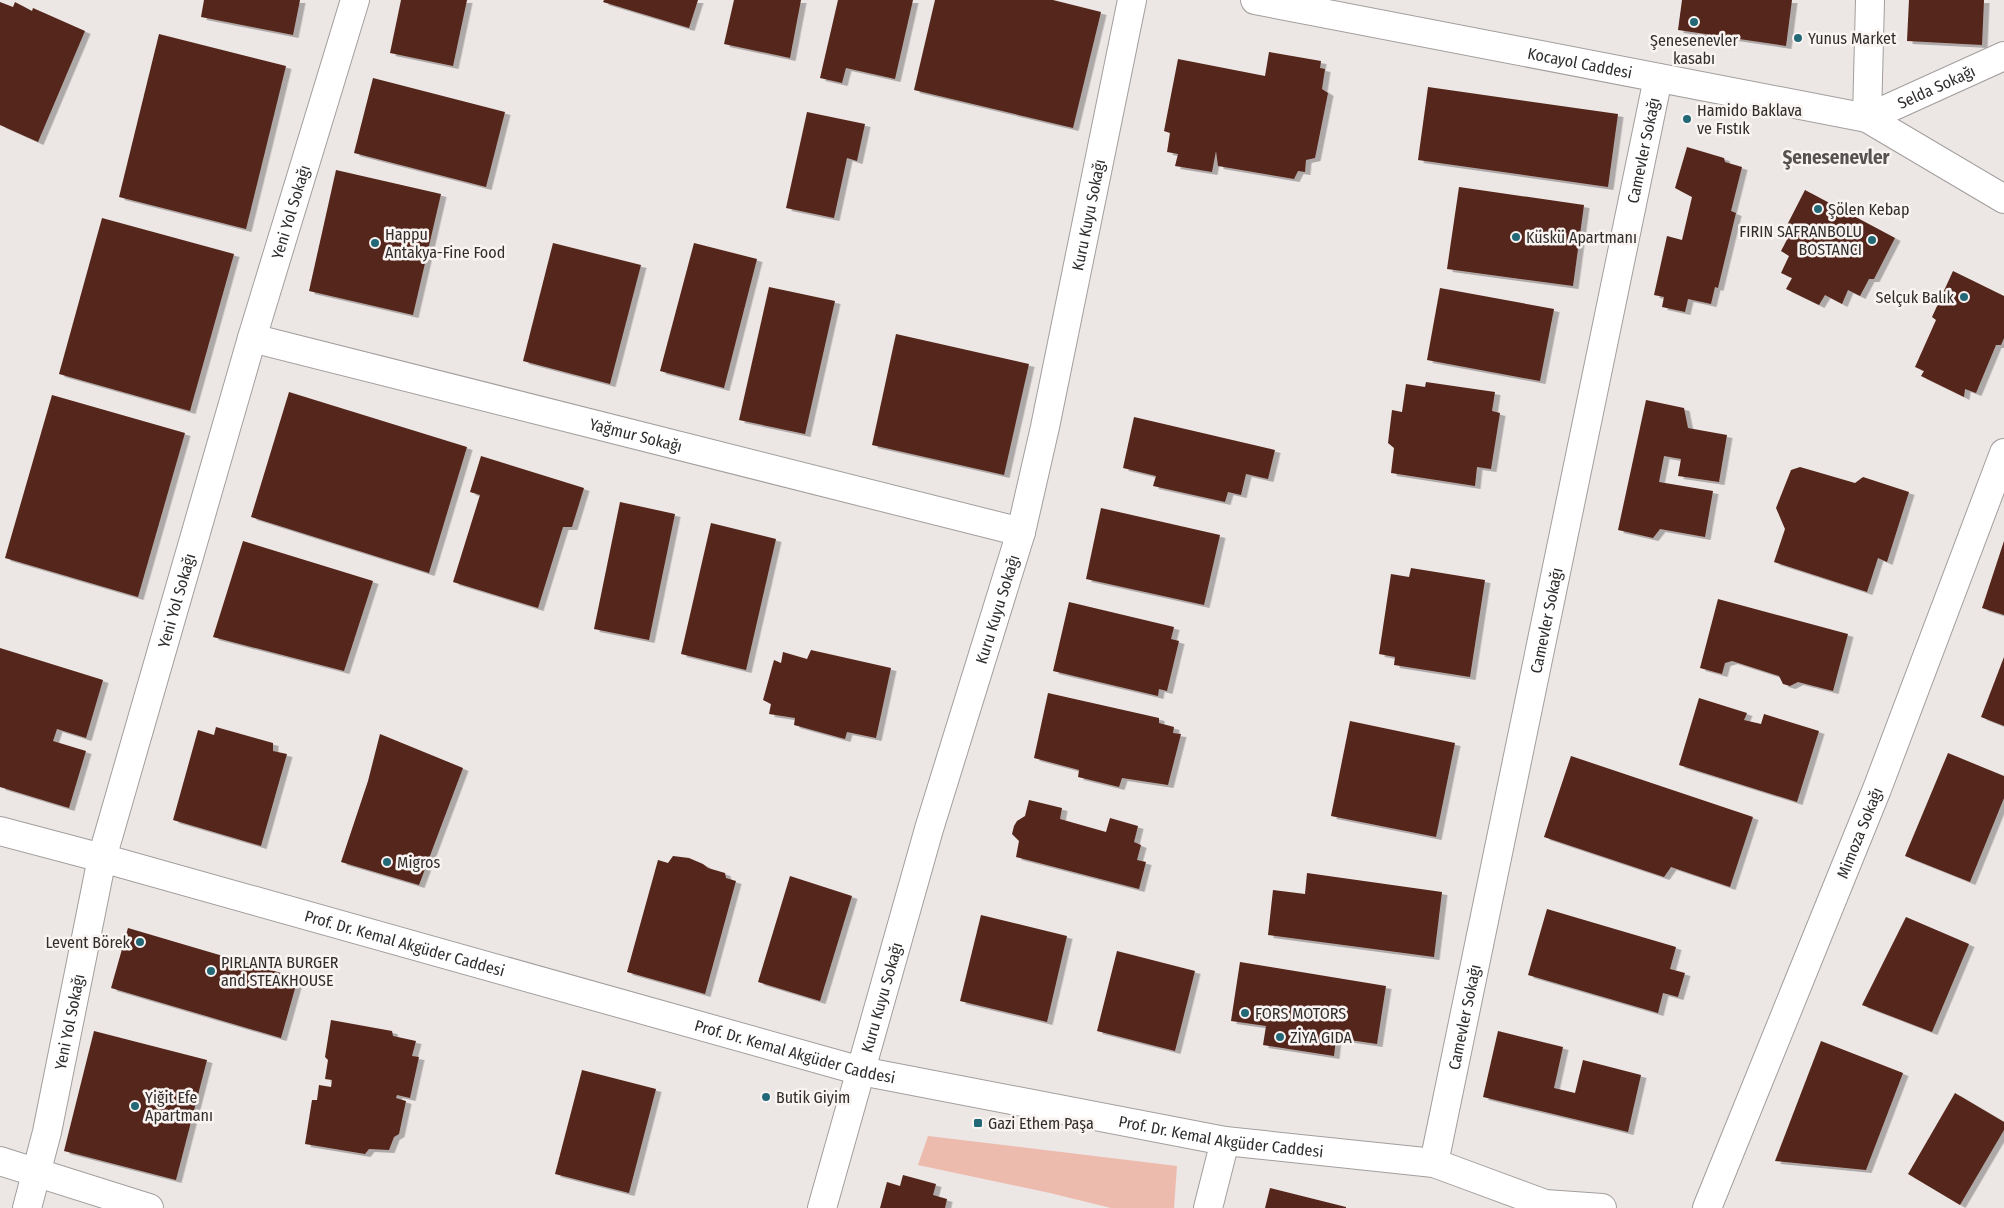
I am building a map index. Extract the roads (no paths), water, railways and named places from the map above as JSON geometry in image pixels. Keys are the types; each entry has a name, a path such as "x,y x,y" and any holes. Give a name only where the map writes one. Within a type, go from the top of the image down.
{"street":[{"name":"Yeni Yol Sokağı","path":"27,1208 47,1132 102,858 252,338 355,0"},
{"name":"Kuru Kuyu Sokağı","path":"822,1208 929,829 1021,532 1045,427 1132,0"},
{"name":"Kocayol Caddesi","path":"1255,0 1867,118 2004,199"},
{"path":"1867,118 1870,0"},
{"name":"Selda Sokağı","path":"1867,118 2004,56"},
{"name":"Camevler Sokağı","path":"1434,1163 1658,78"},
{"name":"Yağmur Sokağı","path":"252,338 1021,532"},
{"name":"Mimoza Sokağı","path":"1707,1208 1877,789 2004,453"},
{"name":"Prof. Dr. Kemal Akgüder Caddesi","path":"0,831 861,1071 1225,1141 1434,1163 1545,1204 1602,1208"},
{"path":"1208,1208 1225,1141"},
{"path":"0,1161 37,1171 149,1208"}],"place":[{"name":"Şenesenevler kasabı","path":"1694,22"},
{"name":"Yunus Market","path":"1798,38"},
{"name":"Hamido Baklava ve Fıstık","path":"1687,119"},
{"name":"Şölen Kebap","path":"1818,209"},
{"name":"Küskü Apartmanı","path":"1516,237"},
{"name":"FIRIN SAFRANBOLU BOSTANCI","path":"1872,240"},
{"name":"Happu Antakya-Fine Food","path":"375,243"},
{"name":"Selçuk Balık","path":"1964,297"},
{"name":"Migros","path":"387,862"},
{"name":"Levent Börek","path":"140,942"},
{"name":"PIRLANTA BURGER and STEAKHOUSE","path":"211,971"},
{"name":"FORS MOTORS","path":"1245,1013"},
{"name":"ZİYA GIDA","path":"1280,1037"},
{"name":"Butik Giyim","path":"766,1097"},
{"name":"Yiğit Efe Apartmanı","path":"135,1106"},
{"name":"Gazi Ethem Paşa","path":"978,1123"}],"district":[{"name":"Şenesenevler","path":"1836,157"}]}
